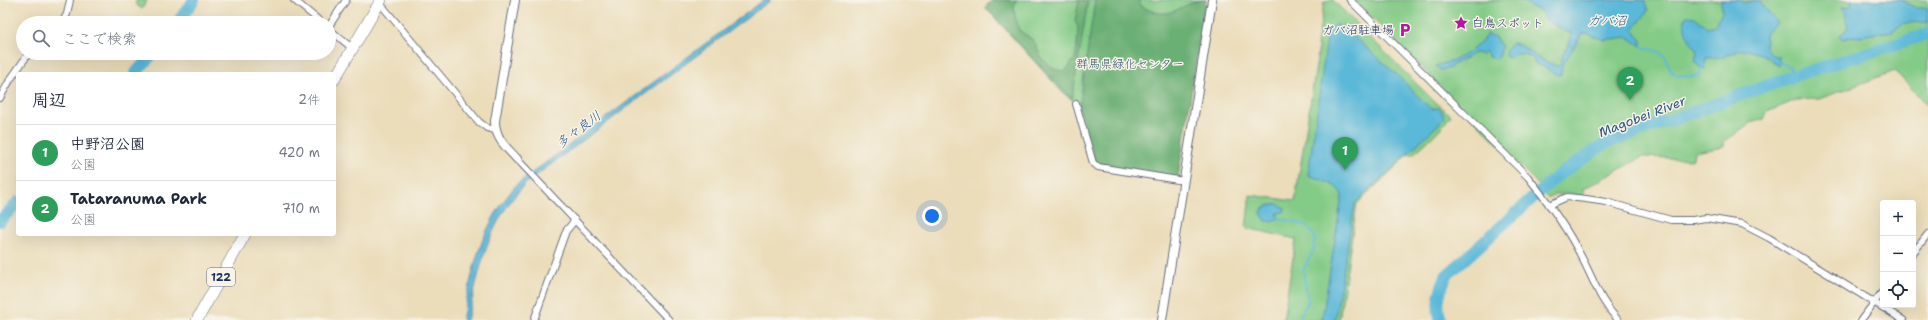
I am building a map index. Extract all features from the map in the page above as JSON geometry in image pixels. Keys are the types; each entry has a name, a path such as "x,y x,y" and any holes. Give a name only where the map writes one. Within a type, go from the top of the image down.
{"highway":[{"path":"336,76 380,1"},
{"name":"122","path":"197,320 244,236"}],"street":[{"path":"66,16 70,0"},
{"path":"294,0 313,16"},
{"path":"336,16 346,0"},
{"path":"515,0 499,90 495,130 504,146 523,167 669,320"},
{"path":"1162,320 1212,0"},
{"path":"1350,0 1535,186 1582,257 1601,300 1618,320"},
{"path":"380,1 479,122 487,128 495,130"},
{"path":"336,34 352,48"},
{"path":"0,98 24,60"},
{"path":"1076,104 1093,163 1098,167 1184,181"},
{"path":"1547,203 1567,198 1586,199 1606,202 1672,220 1693,220 1706,218 1742,224 1769,238 1903,320"},
{"path":"534,320 566,232 575,220"},
{"path":"1916,249 1928,234"},
{"path":"1861,320 1880,295"}],"green space":[{"path":"137,0 147,0 142,9 135,4"},
{"name":"群馬県緑化センター","path":"993,0 1206,0 1194,70 1100,164 1096,161 1079,109 1079,104 1063,93 985,7"},
{"path":"993,0 1017,0 1014,4 1015,16 1019,30 1034,41 1042,59 1054,69 1064,71 1075,58 1078,27 1075,21 1079,0 1088,0 1072,100 985,7"},
{"name":"群馬県緑化センター","path":"1095,0 1140,0 1140,5 1151,11 1168,13 1197,1 1206,0 1178,178 1100,164 1094,159 1079,109"},
{"path":"1333,0 1437,104 1451,115 1428,141 1412,155 1410,153 1357,204 1339,320 1283,320 1296,239 1246,228 1250,195 1295,201 1319,46 1317,46 1324,2"},
{"path":"1354,0 1928,0 1928,106 1895,71 1819,99 1796,100 1767,112 1764,119 1750,123 1724,142 1724,147 1694,152 1693,159 1643,157 1583,189 1584,196 1569,193 1554,195 1548,199 1536,182"}],"water":[{"path":"764,0 771,0 526,183 502,215 493,231 481,264 467,320 462,320 475,263 484,237 496,213 517,184"},
{"name":"ガバ沼","path":"1519,0 1644,0 1648,10 1633,29 1641,41 1641,46 1628,37 1604,40 1586,33 1582,34 1562,66 1561,75 1553,73 1542,66 1535,64 1533,58 1527,55 1515,54 1509,58 1505,56 1506,50 1513,43 1520,45 1547,62 1557,66 1561,65 1562,56 1571,38 1571,34 1547,21 1540,11"},
{"path":"1721,0 1739,0 1743,3 1759,0 1777,23 1767,31 1765,46 1772,55 1779,57 1779,66 1766,56 1748,50 1739,50 1723,57 1706,58 1705,69 1700,68 1695,61 1697,52 1685,30 1686,16 1695,17 1707,27 1716,25 1722,12"},
{"path":"1852,0 1902,0 1916,8 1928,8 1928,22 1904,23 1892,31 1842,39 1840,35 1848,26 1846,20 1847,14 1842,7 1851,6"},
{"path":"1335,24 1344,28 1394,72 1431,109 1438,108 1442,111 1444,119 1355,203 1335,320 1322,320 1342,196 1333,185 1308,175 1328,31"},
{"path":"1487,34 1495,37 1502,47 1499,57 1495,59 1488,57 1488,54 1485,51 1483,54 1473,53 1450,68 1441,70 1435,66 1464,55 1482,41"},
{"path":"1278,204 1285,208 1285,211 1277,214 1279,218 1274,221 1266,221 1261,213 1262,210 1267,206"}],"waterway":[{"path":"182,16 194,0"},
{"name":"Magobei River","path":"1441,320 1438,303 1446,276 1556,177 1606,143 1794,76 1928,34"},
{"path":"1641,46 1662,53 1666,58 1669,68 1676,75 1699,76 1702,68"},
{"path":"137,72 147,60"},
{"path":"1778,62 1790,67 1794,76"},
{"path":"0,221 16,204"},
{"path":"1279,218 1308,227 1315,237 1314,249 1303,271 1308,301 1298,320"}],"place":[{"name":"白鳥スポット","path":"1461,23"},
{"name":"ガバ沼駐車場","path":"1405,30"},
{"name":"Tataranuma Park","path":"1630,100"},
{"name":"中野沼公園","path":"1345,170"}],"water label":[{"name":"多々良川","path":"578,129"}]}
